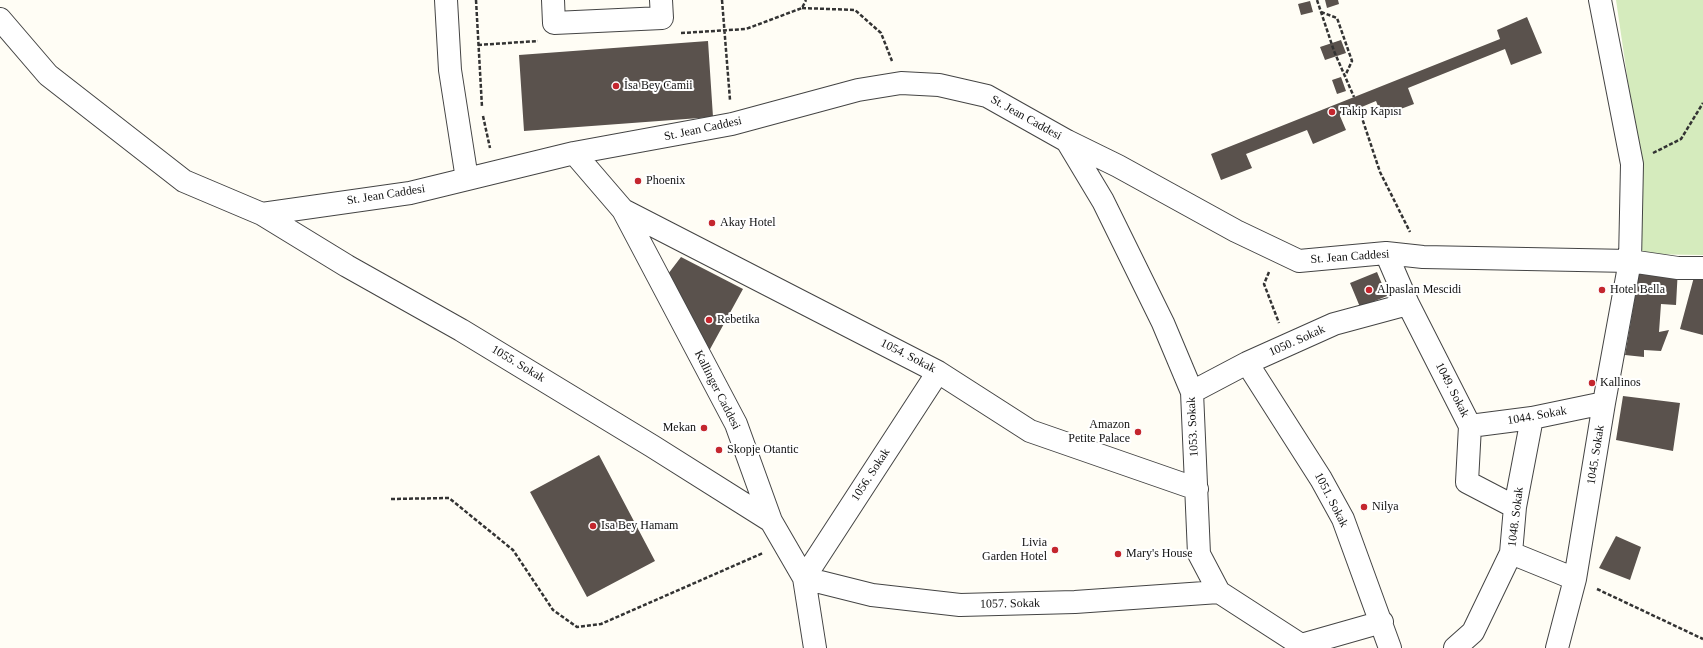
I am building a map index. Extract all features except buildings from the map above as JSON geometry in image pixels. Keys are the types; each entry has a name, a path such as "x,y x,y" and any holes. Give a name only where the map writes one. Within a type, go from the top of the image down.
{"street":[{"path":"446,0 450,70 467,179"},
{"path":"553,0 554,23 662,18 661,0"},
{"name":"1045. Sokak","path":"1557,648 1575,579 1604,403 1630,261 1632,164 1600,0"},
{"name":"1055. Sokak","path":"0,19 48,75 184,181 262,214 347,266 461,330 652,446 771,521"},
{"name":"St. Jean Caddesi","path":"262,214 410,193 574,153 732,124 858,90 901,83 939,85 987,96 1067,141 1118,166 1236,231 1299,261 1386,253 1423,257 1630,261 1678,268 1703,268"},
{"name":"1053. Sokak","path":"1067,141 1103,201 1163,323 1192,392 1199,554 1219,592 1300,646"},
{"name":"Kallinger Caddesi","path":"574,153 623,210 736,424 771,521 804,578 815,648"},
{"name":"1054. Sokak","path":"623,210 938,372 1030,431 1197,489"},
{"name":"1049. Sokak","path":"1386,253 1408,304 1470,426 1467,482 1515,508"},
{"name":"1050. Sokak","path":"1192,392 1247,363 1334,324 1408,304"},
{"name":"1051. Sokak","path":"1247,363 1321,479 1342,519 1382,622 1390,648"},
{"name":"1056. Sokak","path":"804,578 938,372"},
{"name":"1044. Sokak","path":"1470,426 1532,418 1604,403"},
{"name":"1048. Sokak","path":"1455,648 1473,632 1511,553 1515,508 1532,418"},
{"path":"1511,553 1575,579"},
{"name":"1057. Sokak","path":"804,578 872,595 960,605 1075,602 1219,592"},
{"path":"1300,646 1382,622"}],"path":[{"path":"476,0 482,110 495,173"},
{"path":"722,0 732,124"},
{"path":"802,8 806,0"},
{"path":"1317,0 1345,77 1354,97"},
{"path":"686,32 746,28 802,8 855,10 881,33 901,83"},
{"path":"1321,12 1337,18 1352,61 1345,77"},
{"path":"478,45 540,41"},
{"path":"1632,164 1681,139 1703,103"},
{"path":"1358,109 1380,172 1423,257"},
{"path":"1278,251 1264,284 1281,327"},
{"path":"390,499 449,498 513,550 553,610 577,627 601,624 784,544"},
{"path":"1575,579 1703,639"}],"green space":[{"path":"1616,0 1703,0 1703,255 1640,254 1642,177"}],"place":[{"name":"İsa Bey Camii","path":"616,86"},
{"name":"Takip Kapısı","path":"1332,112"},
{"name":"Phoenix","path":"638,181"},
{"name":"Akay Hotel","path":"712,223"},
{"name":"Alpaslan Mescidi","path":"1369,290"},
{"name":"Hotel Bella","path":"1602,290"},
{"name":"Rebetika","path":"709,320"},
{"name":"Kallinos","path":"1592,383"},
{"name":"Mekan","path":"704,428"},
{"name":"Amazon Petite Palace","path":"1138,432"},
{"name":"Skopje Otantic","path":"719,450"},
{"name":"Nilya","path":"1364,507"},
{"name":"Isa Bey Hamam","path":"593,526"},
{"name":"Livia Garden Hotel","path":"1055,550"},
{"name":"Mary's House","path":"1118,554"}]}
